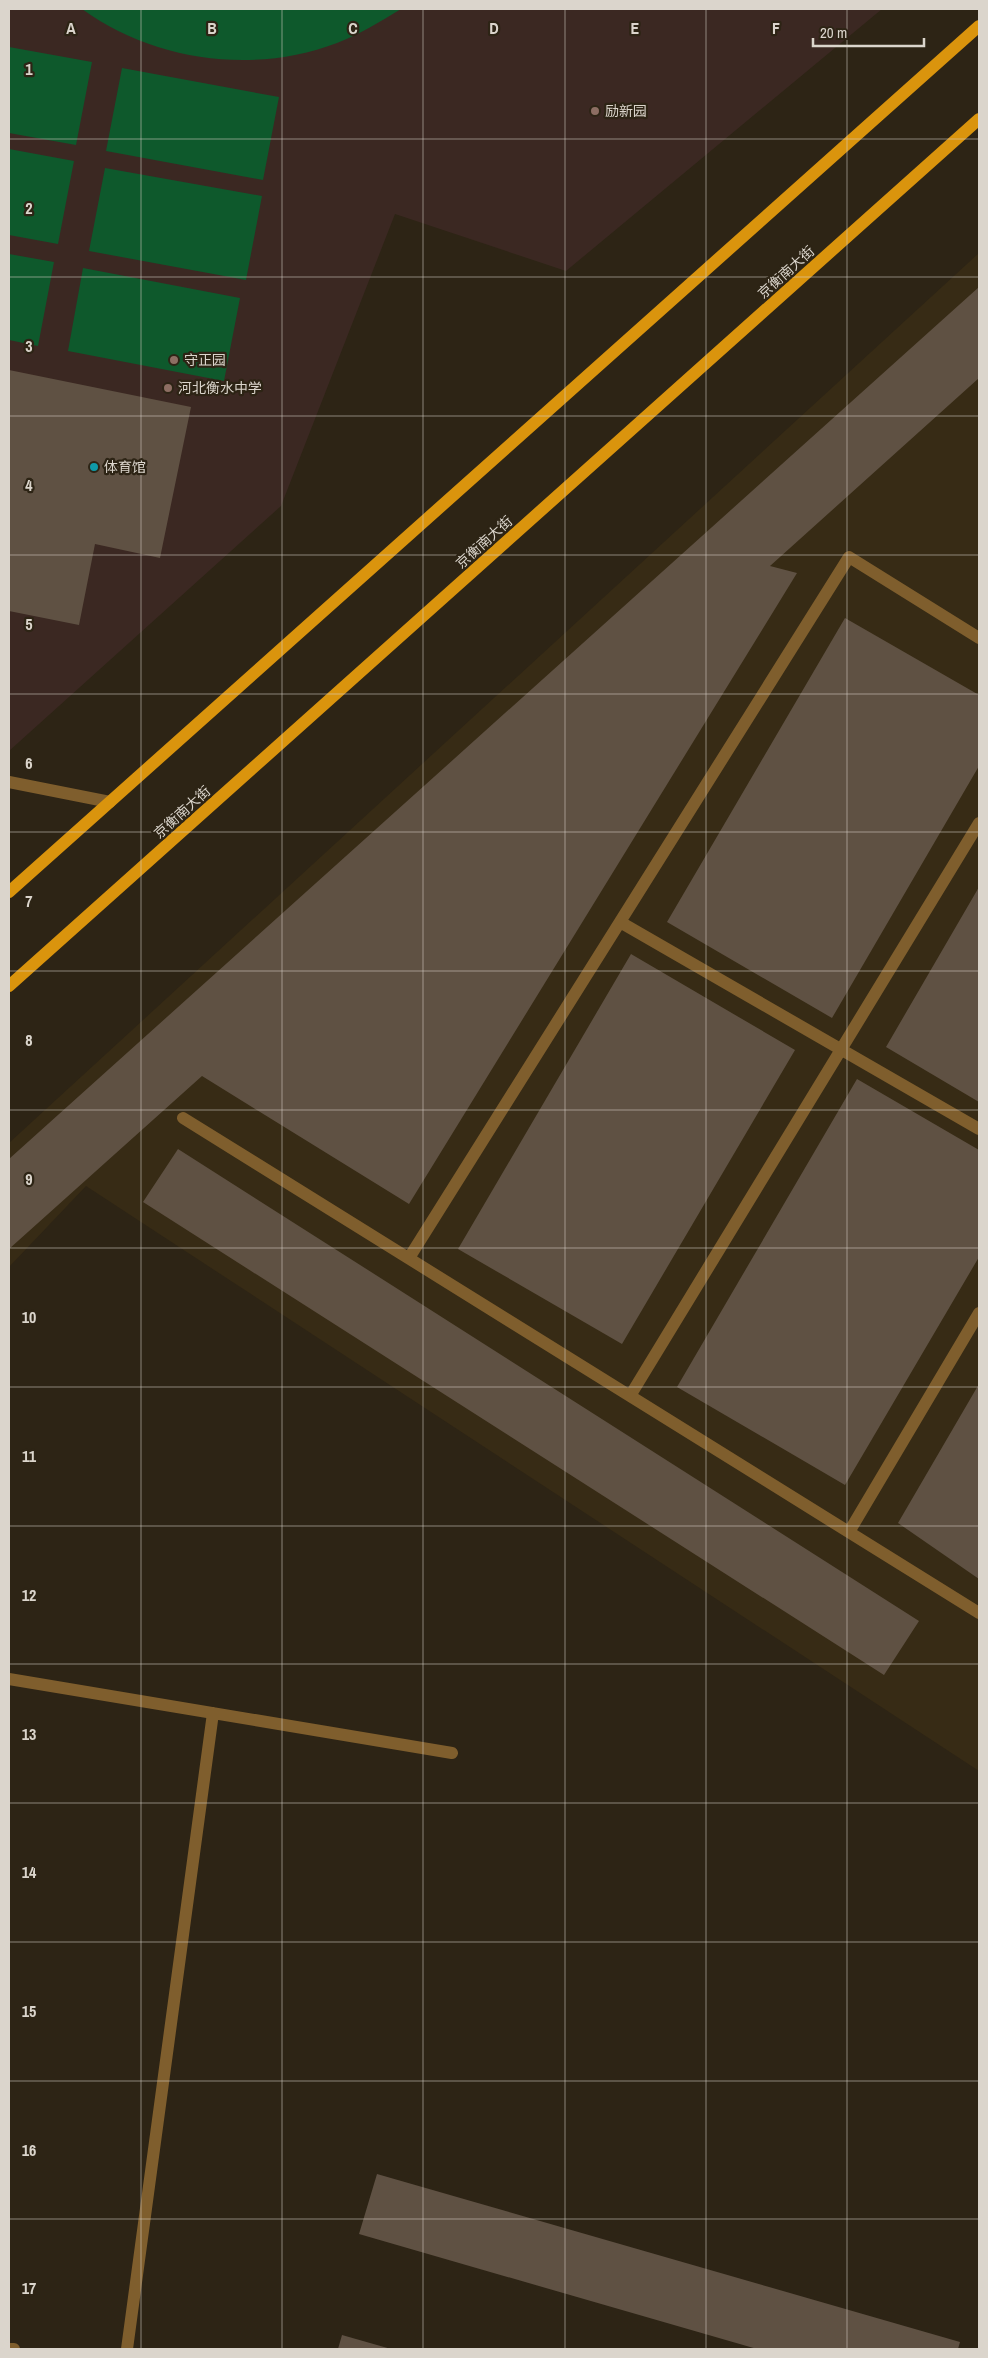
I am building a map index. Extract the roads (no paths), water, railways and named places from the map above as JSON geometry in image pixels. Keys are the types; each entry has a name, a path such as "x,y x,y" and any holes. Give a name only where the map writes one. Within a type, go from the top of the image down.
{"main road":[{"path":"9,892 979,26"},
{"name":"京衡南大街","path":"9,986 979,120"}],"street":[{"path":"409,1258 849,557 979,638"},
{"path":"9,782 110,802"},
{"path":"630,1396 979,823"},
{"path":"620,922 979,1130"},
{"path":"183,1118 979,1613"},
{"path":"849,1532 979,1313"},
{"path":"9,1679 452,1753"},
{"path":"128,2349 213,1713"},
{"path":"9,2348 14,2349"}],"place":[{"name":"励新园","path":"595,111"},
{"name":"守正园","path":"174,360"},
{"name":"河北衡水中学","path":"168,388"},
{"name":"体育馆","path":"94,467"}]}
